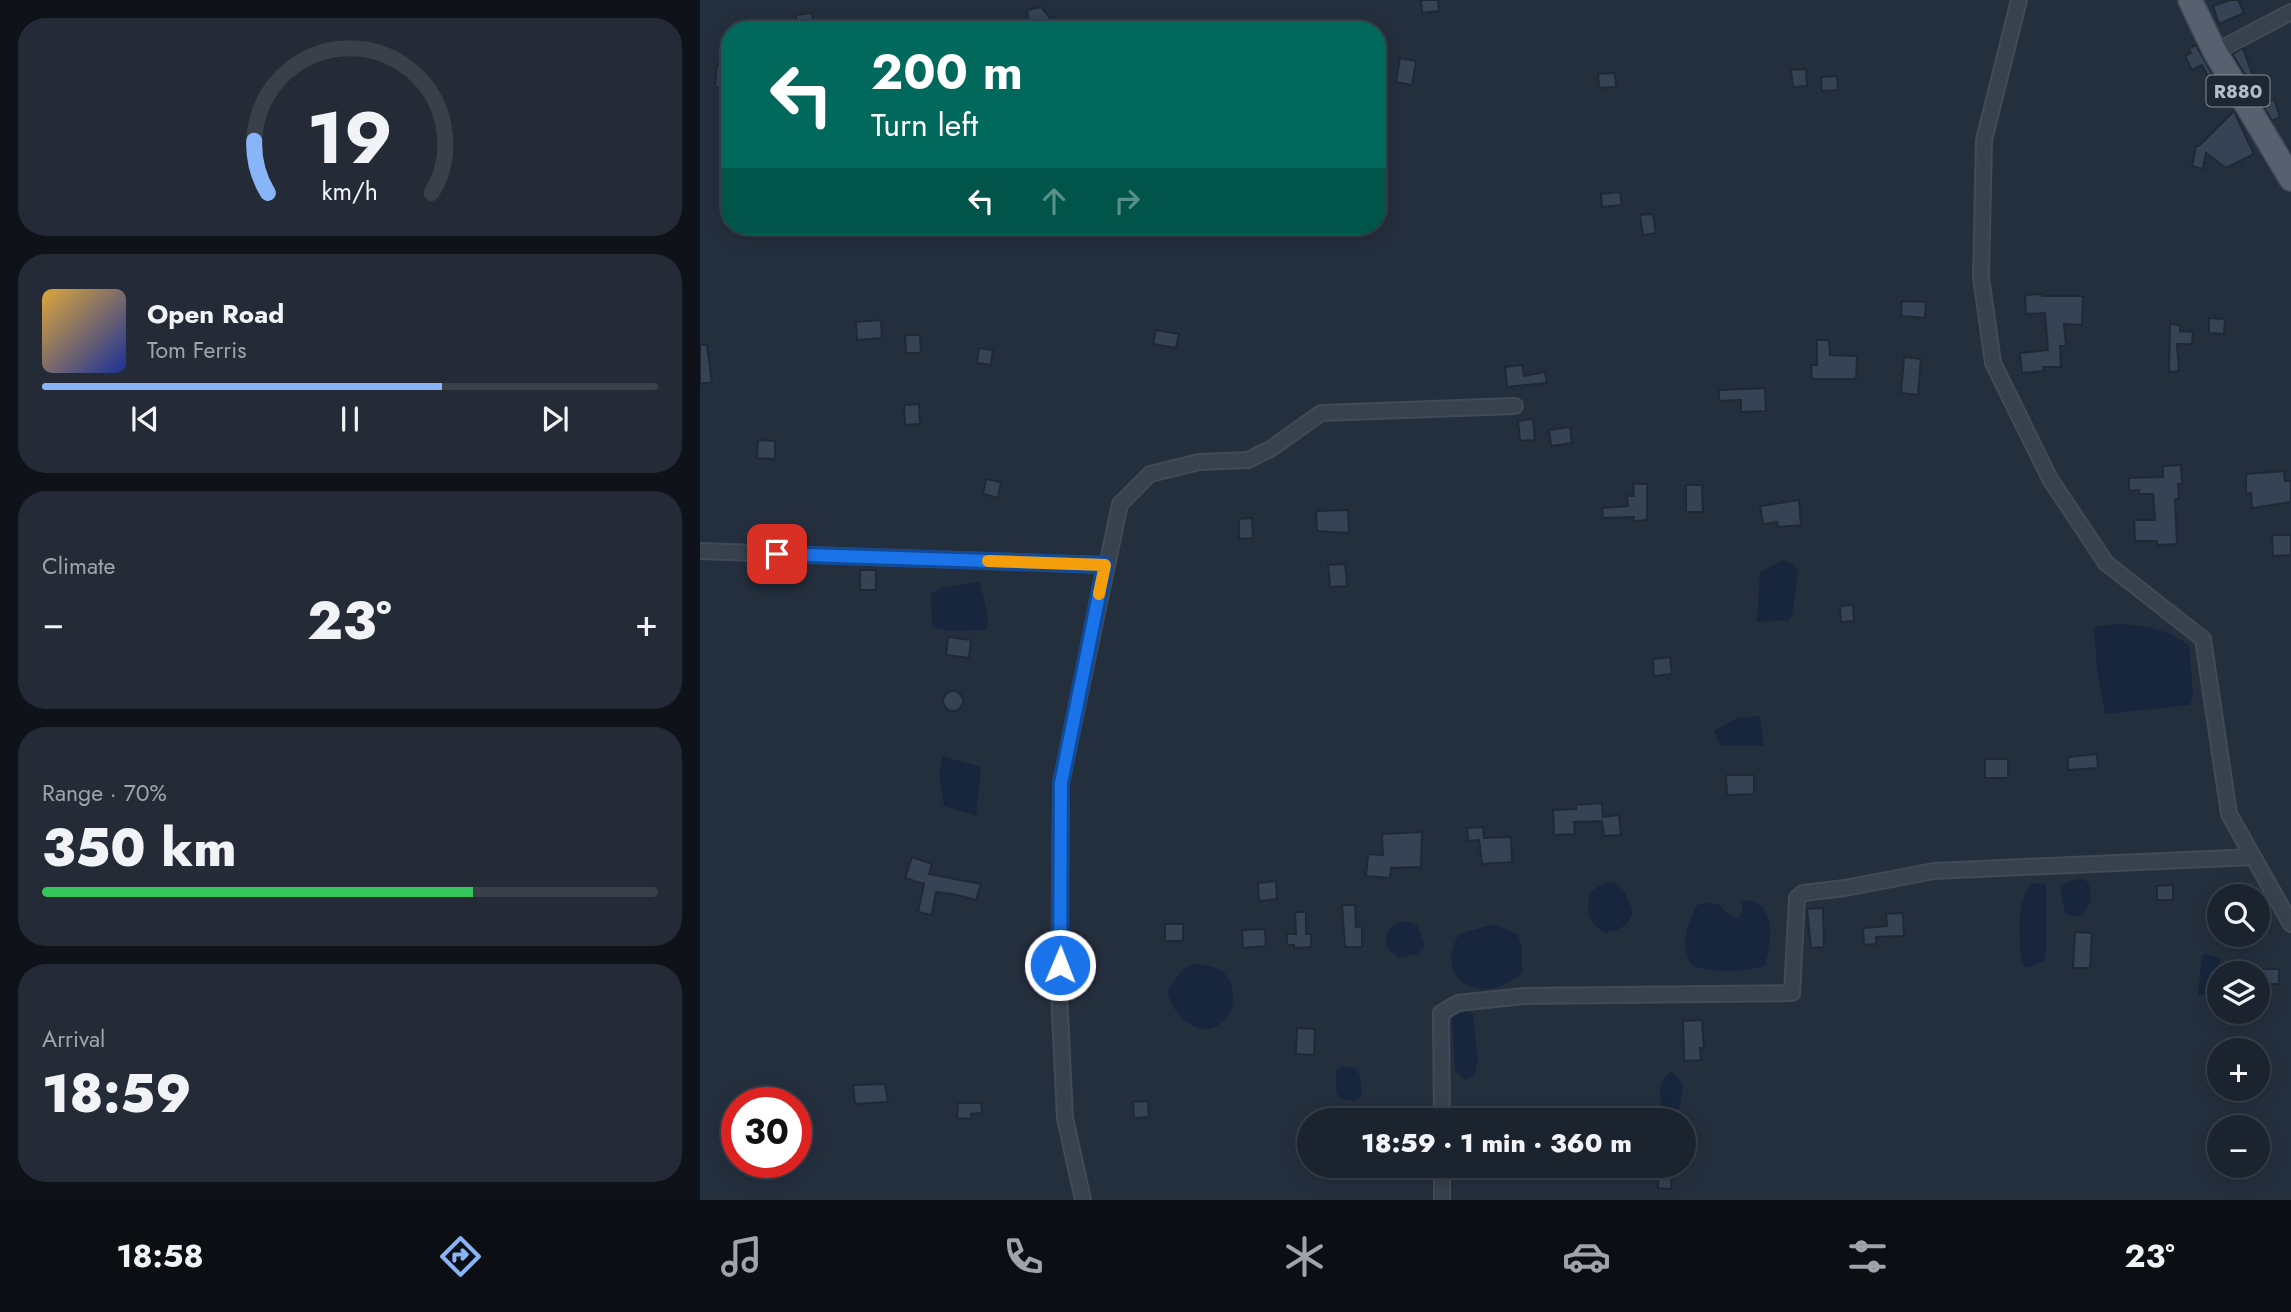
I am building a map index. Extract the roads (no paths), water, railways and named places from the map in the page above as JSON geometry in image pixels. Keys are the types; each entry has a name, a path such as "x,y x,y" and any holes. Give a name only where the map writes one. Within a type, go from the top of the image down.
{"main road":[{"name":"R880","path":"2190,0 2215,52 2291,179"}],"street":[{"path":"2019,0 1984,140 1981,277 1993,363 2050,479 2106,564 2203,639 2229,814 2291,923"},
{"path":"2215,52 2291,12"},
{"path":"1083,1200 1065,1118 1059,992 1061,783 1119,504 1150,474 1199,461 1248,460 1272,448 1321,413 1515,406"},
{"path":"700,551 1105,565"},
{"path":"1441,1108 1441,1013 1458,1003 1524,996 1792,993 1797,898 1803,893 1934,871 2253,857"},
{"path":"1442,1178 1442,1200"}],"water":[{"path":"1782,560 1791,563 1798,570 1792,616 1789,620 1757,622 1760,573"},
{"path":"979,582 988,614 987,630 950,631 932,627 931,594 940,588"},
{"path":"2115,624 2154,629 2172,635 2189,646 2193,693 2190,705 2105,714 2097,670 2094,627"},
{"path":"1760,716 1764,746 1720,746 1714,731 1737,718"},
{"path":"942,756 981,767 976,816 944,806 939,775"},
{"path":"2080,879 2087,881 2090,899 2082,915 2073,917 2065,913 2060,889 2067,882"},
{"path":"1613,882 1624,891 1633,911 1629,921 1623,926 1605,933 1592,921 1589,898 1590,892 1604,883"},
{"path":"2033,883 2046,885 2046,951 2044,961 2027,968 2023,966 2019,934 2024,899"},
{"path":"1751,900 1765,911 1770,928 1765,966 1729,971 1692,966 1685,944 1690,920 1697,905 1719,904 1725,912 1738,919 1742,902"},
{"path":"1405,921 1417,925 1425,946 1417,954 1399,958 1386,947 1387,936 1392,927"},
{"path":"1494,924 1517,934 1522,945 1522,973 1508,983 1493,988 1478,989 1466,985 1457,977 1452,966 1452,951 1459,934"},
{"path":"2202,955 2220,958 2220,961 2207,961 2207,995 2198,995"},
{"path":"1195,964 1221,971 1232,985 1233,1000 1230,1012 1217,1026 1207,1029 1189,1024 1175,1009 1167,991 1183,969"},
{"path":"1468,1011 1473,1014 1478,1060 1475,1075 1466,1080 1455,1071 1452,1020 1454,1015"},
{"path":"1343,1066 1356,1069 1360,1076 1362,1095 1354,1101 1341,1099 1336,1092 1336,1071"},
{"path":"1671,1072 1682,1083 1679,1108 1662,1106 1660,1087"}]}
